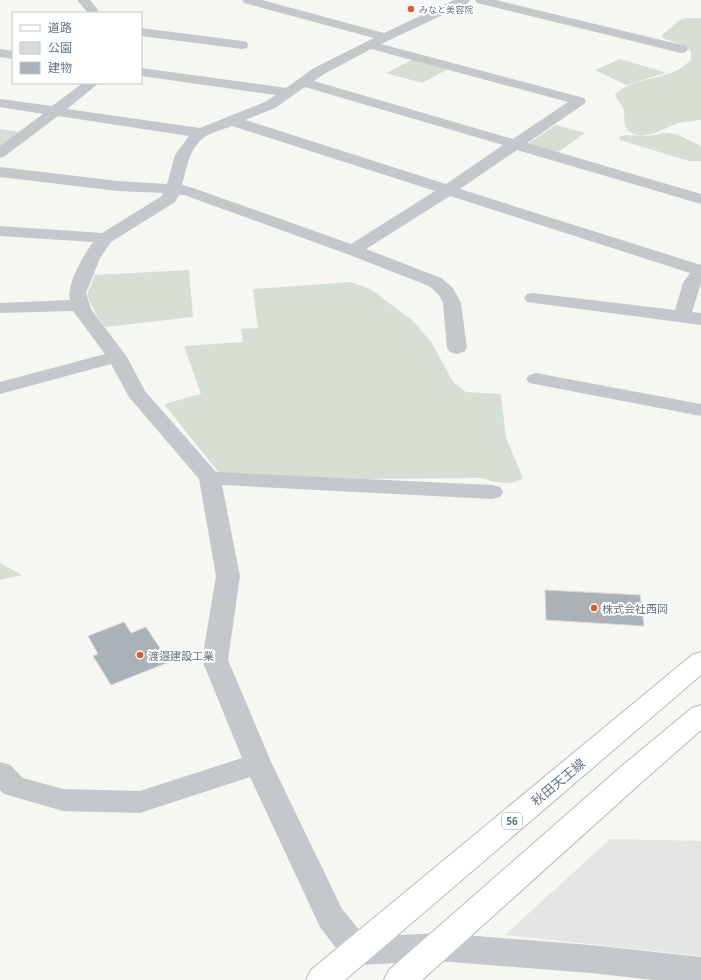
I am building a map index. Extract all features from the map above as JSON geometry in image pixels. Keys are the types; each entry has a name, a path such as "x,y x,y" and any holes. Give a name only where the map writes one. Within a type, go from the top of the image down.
{"main road":[{"name":"秋田天王線","path":"322,980 701,661"},
{"path":"400,980 633,773 701,715"}],"street":[{"path":"83,0 92,10"},
{"path":"248,0 385,37"},
{"path":"464,0 385,37 319,71 270,105 201,133 192,140 179,162 174,189 169,199 105,238 91,258 77,293 82,310 117,357 136,393 210,478 228,576 215,660 258,764 330,918 357,951 438,947 590,959 701,971"},
{"path":"481,0 681,48"},
{"path":"142,32 242,45"},
{"path":"142,45 156,34"},
{"path":"352,250 414,213 579,101 370,45"},
{"path":"0,53 12,55"},
{"path":"142,72 288,92"},
{"path":"304,82 701,199"},
{"path":"0,153 91,84"},
{"path":"0,103 57,110 201,133"},
{"path":"232,121 701,272 692,283 682,316"},
{"path":"0,172 118,186 174,189 204,196 352,250 435,282 446,292 452,303 457,348"},
{"path":"0,231 105,238"},
{"path":"533,298 701,319"},
{"path":"0,308 81,305"},
{"path":"0,388 117,357"},
{"path":"536,379 701,410"},
{"path":"210,478 492,492"},
{"path":"0,773 14,786 63,800 140,802 258,764"}],"shaded area":[{"path":"610,839 701,841 701,956 505,935"}],"green space":[{"path":"686,18 701,18 701,120 679,123 653,134 633,134 626,127 623,108 615,95 627,86 678,70 691,60 691,51 686,47 663,38 662,35 680,20"},
{"path":"620,59 665,73 626,85 595,70"},
{"path":"412,60 448,69 422,83 386,73"},
{"path":"556,125 585,133 558,152 527,144"},
{"path":"0,129 20,132 0,147"},
{"path":"667,133 676,134 701,146 701,161 689,161 620,140 619,137 625,135 647,136"},
{"path":"189,270 193,317 105,327 96,314 87,295 95,275"},
{"path":"351,282 372,290 413,321 431,342 454,383 466,392 501,394 506,438 523,478 518,481 508,483 481,478 361,479 219,473 164,404 201,394 184,346 243,342 241,329 258,328 253,289"},
{"path":"0,563 22,575 0,580"}],"building":[{"name":"株式会社西岡","path":"545,590 640,595 644,626 546,620"},
{"name":"渡邉建設工業","path":"124,622 131,633 146,627 169,662 111,685 93,656 98,654 88,636"}],"place":[{"name":"みなと美容院","path":"411,9"},
{"name":"株式会社西岡","path":"594,608"},
{"name":"渡邉建設工業","path":"140,655"}]}
